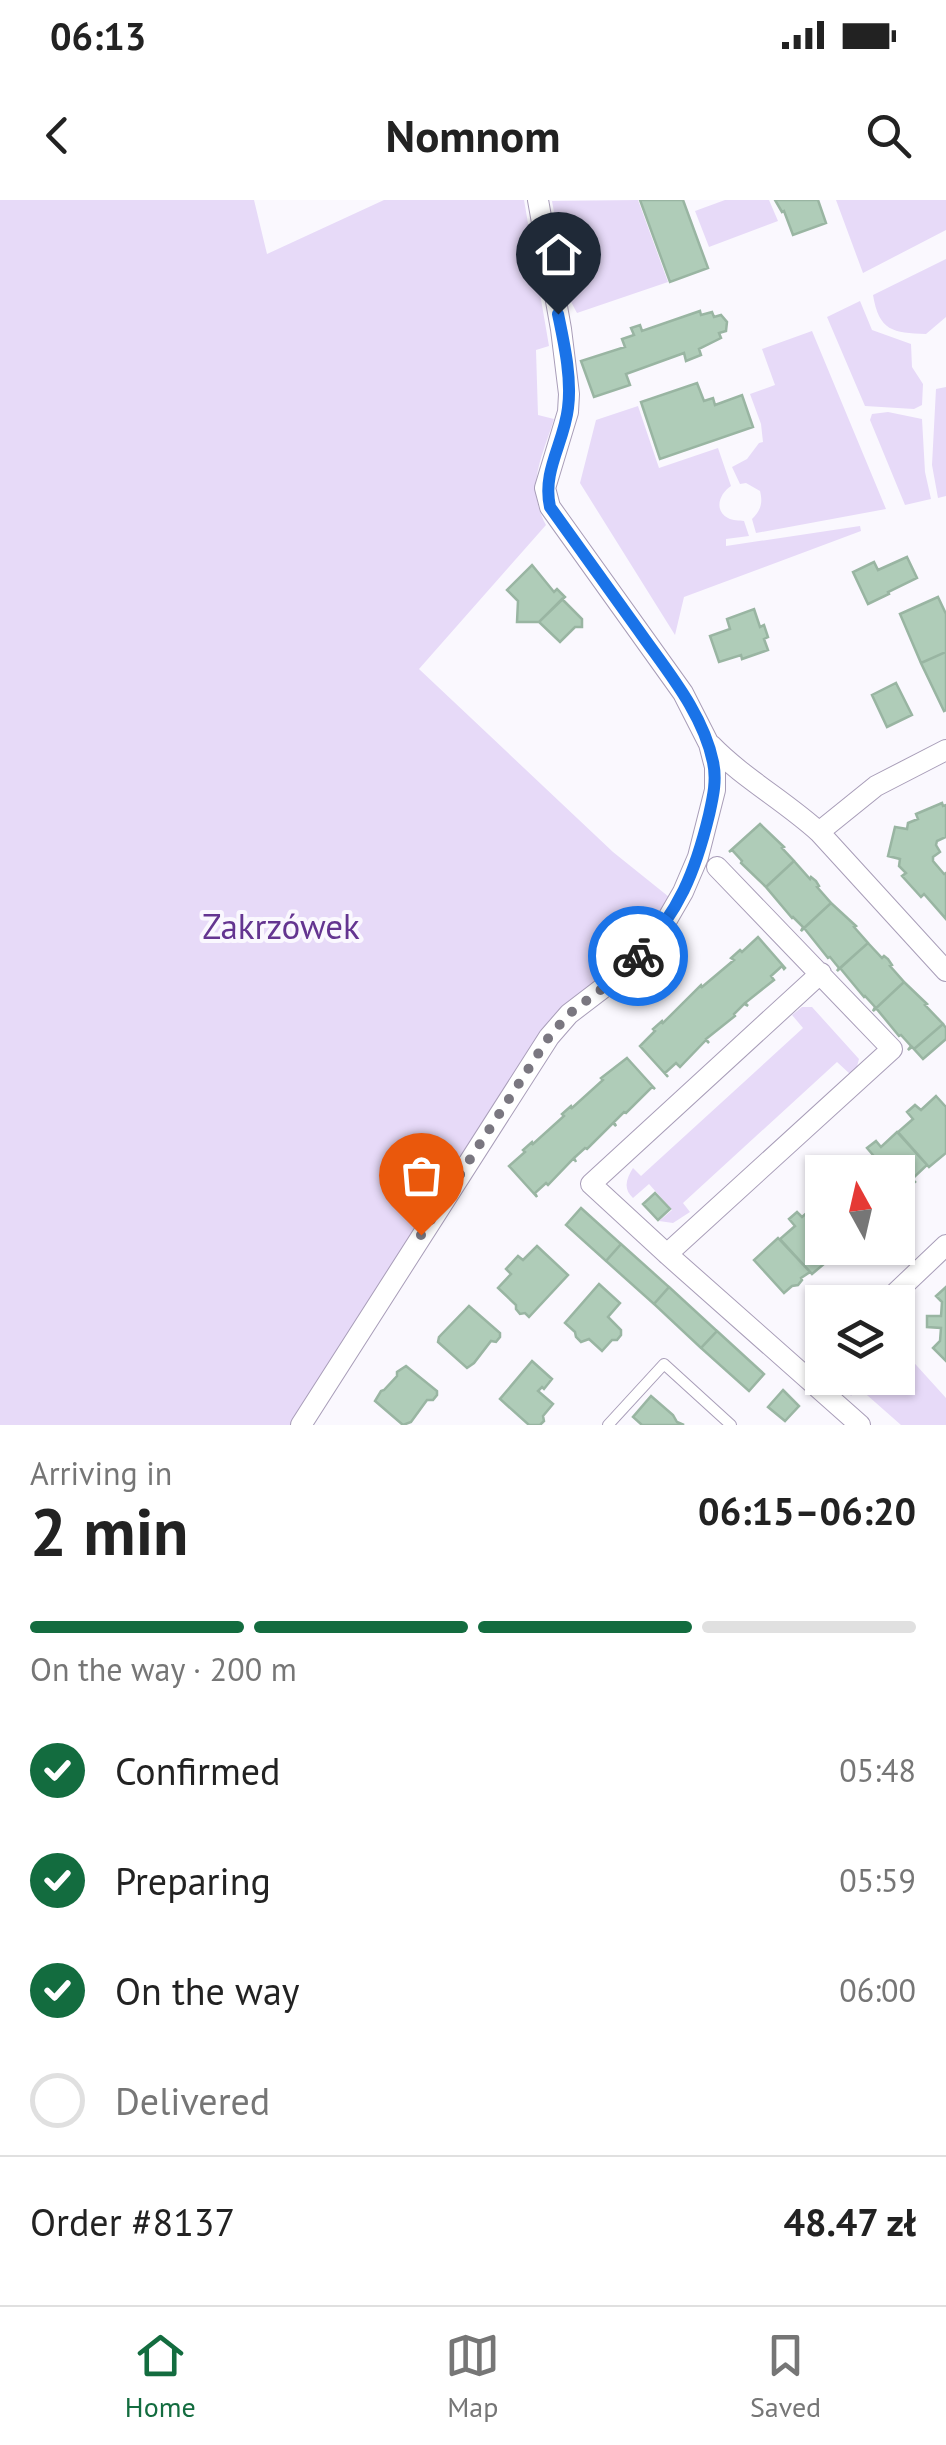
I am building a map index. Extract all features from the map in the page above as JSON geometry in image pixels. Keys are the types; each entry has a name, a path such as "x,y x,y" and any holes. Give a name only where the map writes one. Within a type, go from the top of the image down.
{"street":[{"path":"301,1425 549,1037 569,1014 624,972 662,930 698,856 714,790 715,768 709,744 683,693 550,507 546,488 568,412 569,394 538,200"},
{"path":"709,744 819,832 946,970"},
{"path":"819,832 876,786 946,750"},
{"path":"667,1254 892,1049 718,866"},
{"path":"805,1362 667,1254 591,1184 822,973"},
{"path":"904,1285 946,1245"},
{"path":"836,1395 860,1425"}],"lane":[{"path":"608,1425 664,1364 731,1425"}],"green space":[{"name":"Zakrzówek","path":"0,200 254,200 267,254 384,200 524,200 549,346 536,350 538,415 554,419 536,485 546,525 419,669 613,852 674,901 610,982 556,1021 293,1425 0,1425"},
{"path":"638,200 668,282 577,313 569,298 552,201"},
{"path":"725,200 769,200 778,221 709,247 695,211"},
{"path":"836,200 946,200 946,230 863,273"},
{"path":"946,259 946,317 926,334 889,328 879,316 873,295"},
{"path":"860,301 872,330 911,344 912,367 923,384 922,405 914,409 865,406 827,317"},
{"path":"812,331 886,509 756,533 752,519 760,506 760,491 740,484 732,467 747,459 763,442 750,394 775,385 762,349"},
{"path":"946,387 946,496 938,498 932,465 936,389"},
{"path":"638,406 659,468 718,448 731,486 719,506 723,515 744,521 749,536 726,539 726,546 860,526 861,531 684,597 675,635 580,483 596,420"},
{"path":"888,412 922,419 931,499 905,505 870,420 872,414"},
{"path":"802,1007 812,1007 859,1059 856,1070 850,1074 837,1062 683,1203 690,1212 673,1223 659,1221 672,1210 649,1184 633,1198 627,1184 633,1168 641,1176 803,1028 792,1015"},
{"path":"915,1364 946,1398 946,1425 901,1425 867,1395 915,1395"}],"building":[{"path":"640,200 683,200 708,268 670,282"},
{"path":"775,200 818,200 826,223 793,235"},
{"path":"700,311 701,315 721,315 727,322 726,331 719,333 721,338 699,349 701,355 686,361 684,353 626,374 630,385 594,397 581,361 625,347 622,339 634,335 631,328 640,325 642,331"},
{"path":"697,383 704,401 713,398 715,405 742,395 753,427 660,459 641,402"},
{"path":"907,557 917,578 868,604 853,572 874,562 878,570"},
{"path":"532,565 554,592 557,589 565,597 539,622 517,622 518,601 507,590"},
{"path":"938,597 946,614 946,652 921,663 900,614"},
{"path":"562,599 582,619 582,627 575,627 560,642 539,622"},
{"path":"754,609 760,627 764,625 768,650 719,662 710,636 730,629 727,619"},
{"path":"946,652 946,710 944,711 921,663"},
{"path":"896,683 912,715 887,727 872,695"},
{"path":"942,803 946,805 946,837 937,841 940,852 933,861 946,873 946,919 902,876 906,873 899,866 900,859 888,856 895,827 907,829 908,823 918,819 916,814"},
{"path":"760,824 794,861 766,887 732,850 729,852"},
{"path":"794,861 816,881 831,903 801,931 803,927 766,887"},
{"path":"831,903 868,943 837,971 839,968 804,928"},
{"path":"758,937 785,968 782,966 771,976 774,980 745,1003 748,1006 744,1004 706,1039 709,1043 706,1040 680,1067 676,1063 665,1073 668,1077 640,1046 653,1029"},
{"path":"868,943 888,959 904,982 873,1011 875,1007 840,968"},
{"path":"904,982 943,1024 908,1050 911,1046 876,1008"},
{"path":"943,1024 946,1039 923,1059 914,1049"},
{"path":"627,1058 655,1089 652,1087 624,1112 614,1122 616,1126 613,1123 535,1193 537,1197 509,1166"},
{"path":"936,1096 946,1107 946,1153 929,1167 898,1132 913,1119 907,1112 915,1105 921,1110"},
{"path":"897,1132 927,1165 915,1176 915,1155 873,1155 867,1148 876,1141 881,1147"},
{"path":"655,1193 670,1209 658,1220 643,1204"},
{"path":"581,1208 621,1244 606,1261 566,1225"},
{"path":"797,1212 802,1217 805,1214 805,1265 823,1265 812,1274 780,1239 795,1226 789,1219"},
{"path":"778,1238 810,1272 784,1293 754,1260"},
{"path":"621,1244 669,1287 654,1304 606,1261"},
{"path":"537,1246 568,1275 529,1317 520,1314 498,1288 511,1274 506,1269 518,1256 523,1260"},
{"path":"599,1284 620,1303 608,1317 621,1335 602,1351 589,1339 581,1342 565,1323"},
{"path":"669,1287 717,1331 701,1348 654,1304"},
{"path":"946,1287 946,1361 933,1348 940,1341 941,1328 927,1327 927,1316 941,1316 942,1302 936,1296"},
{"path":"469,1306 500,1337 491,1341 467,1368 438,1342"},
{"path":"717,1331 764,1374 749,1391 701,1348"},
{"path":"532,1361 552,1379 538,1391 553,1404 540,1425 529,1425 500,1399"},
{"path":"406,1366 437,1395 427,1400 411,1422 403,1425 375,1401"},
{"path":"783,1390 799,1406 785,1421 768,1407"},
{"path":"651,1396 684,1425 642,1425 633,1417"}],"way so far":[{"path":"421,1235 549,1037 569,1014 624,972 638,956"}],"route":[{"path":"558,314 569,394 568,412 546,488 550,507 683,693 709,744 715,768 714,790 698,856 662,930 638,956"}]}
